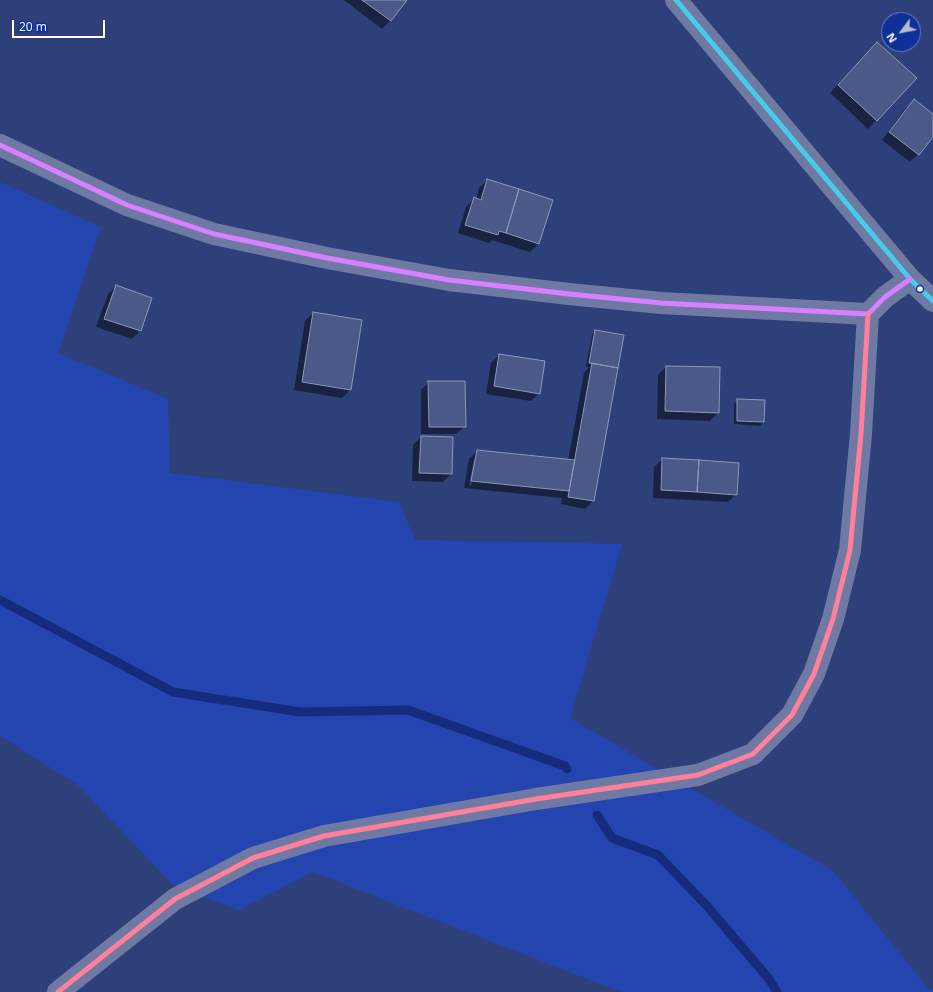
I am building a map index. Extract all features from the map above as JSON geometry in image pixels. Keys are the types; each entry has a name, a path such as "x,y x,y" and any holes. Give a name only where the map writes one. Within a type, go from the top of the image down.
{"street":[{"path":"676,0 910,279 933,301"},
{"path":"0,145 127,205 214,234 327,258 449,280 569,294 661,303 868,314"},
{"path":"58,992 175,899 253,858 324,836 536,799 698,775 753,754 792,715 814,674 833,619 850,550 861,434 868,314 886,297 910,279"}],"shaded area":[{"path":"0,182 101,227 58,353 168,399 170,473 399,502 415,540 622,544 570,718 833,871 927,987 933,992 621,992 313,872 239,910 173,885 78,785 0,736"}],"building":[{"path":"362,0 407,0 391,21"},
{"path":"877,42 881,46 881,52 888,52 917,78 877,121 838,85"},
{"path":"914,99 933,114 933,137 919,155 889,132"},
{"path":"487,179 519,189 506,233 499,231 498,235 465,225 474,197 481,200"},
{"path":"519,189 553,200 539,244 506,233"},
{"path":"116,285 152,298 141,331 104,319"},
{"path":"313,312 362,320 351,390 302,382"},
{"path":"595,330 624,335 618,368 589,363"},
{"path":"499,354 545,361 540,394 494,386"},
{"path":"592,363 618,368 594,501 568,497"},
{"path":"666,366 720,367 719,413 665,411"},
{"path":"428,381 465,381 466,427 429,427"},
{"path":"737,399 765,400 764,422 737,421"},
{"path":"421,436 453,437 452,474 419,473"},
{"path":"477,450 575,460 569,491 471,481"},
{"path":"662,458 699,460 697,492 661,490"},
{"path":"699,460 739,463 737,495 697,492"}],"waterway":[{"path":"0,600 173,692 300,712 408,710 565,766 567,769"},
{"path":"597,815 612,838 658,855 707,906 769,979 777,992"}],"transit line":[{"path":"676,0 910,279 933,301"},
{"path":"0,145 127,205 214,234 327,258 449,280 661,303 868,314 885,297 910,279"},
{"path":"58,992 175,899 253,858 324,836 536,799 698,775 753,754 792,715 814,674 833,619 850,550 861,434 868,314"}]}
